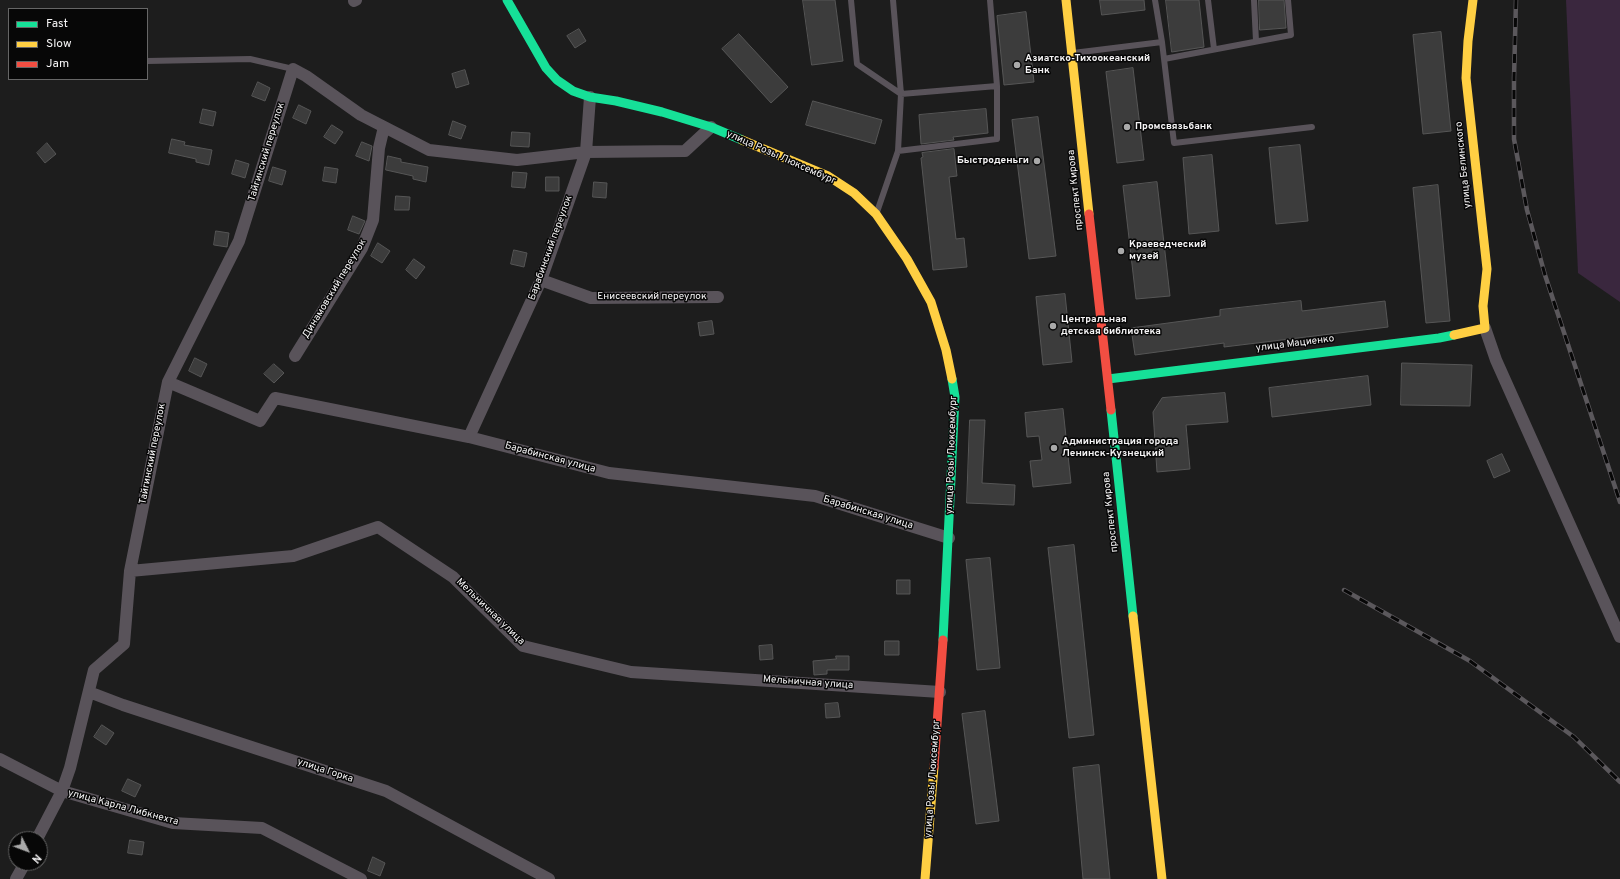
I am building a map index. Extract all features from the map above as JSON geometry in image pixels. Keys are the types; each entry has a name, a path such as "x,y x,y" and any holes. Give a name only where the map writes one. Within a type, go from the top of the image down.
{"street":[{"name":"улица Розы Люксембург","path":"507,0 546,68 558,80 573,91 590,97 616,101 662,112 711,127 828,176 854,193 876,214 907,259 931,302 946,350 955,397 940,692 925,879"},
{"name":"проспект Кирова","path":"1066,0 1162,879"},
{"name":"улица Белинского","path":"1473,0 1468,41 1466,78 1487,269 1483,306 1485,328"},
{"path":"293,69 306,76 361,115 429,150 517,160 586,152 685,150 711,127"},
{"name":"Тайгинский переулок","path":"41,831 62,791 70,768 94,670 124,644 130,571 168,382 239,241 293,69"},
{"name":"Барабинский переулок","path":"469,437 541,280 586,152 590,97"},
{"name":"Динамовский переулок","path":"294,356 362,248 373,220 379,148 384,127"},
{"name":"Енисеевский переулок","path":"541,280 591,298 718,297"},
{"name":"улица Мациенко","path":"1108,379 1439,338 1485,328"},
{"path":"1485,328 1496,360 1620,637"},
{"name":"Барабинская улица","path":"168,382 260,421 275,398 469,437 609,473 815,496 949,538"},
{"name":"Мельничная улица","path":"130,571 293,556 378,527 454,577 522,646 631,672 940,692"},
{"name":"улица Горка","path":"89,692 131,708 386,791 549,879"},
{"name":"улица Карла Либкнехта","path":"0,759 62,791 173,823 262,828 360,879"}],"lane":[{"path":"851,0 857,64 900,94 997,86"},
{"path":"876,214 898,151 900,94 893,0"},
{"path":"898,151 997,140 997,86 990,0"},
{"path":"1156,0 1174,143 1312,127"},
{"path":"1208,0 1214,49"},
{"path":"1254,0 1256,41"},
{"path":"1164,59 1290,35 1288,0"},
{"path":"1072,54 1162,42"},
{"path":"148,61 250,59 293,69"}],"shaded area":[{"path":"1566,0 1620,0 1620,302 1578,273"}],"building":[{"path":"803,0 835,0 843,61 812,65"},
{"path":"1100,0 1144,0 1145,10 1102,15"},
{"path":"1166,0 1199,0 1204,47 1172,52"},
{"path":"1259,0 1284,0 1286,28 1260,30"},
{"path":"1026,12 1034,82 1004,85 997,16"},
{"path":"579,29 586,41 575,48 567,36"},
{"path":"1441,32 1451,131 1423,134 1413,35"},
{"path":"739,34 788,87 771,103 722,49"},
{"path":"1133,68 1144,160 1117,163 1106,72"},
{"path":"465,70 469,84 456,88 452,74"},
{"path":"258,82 270,88 265,101 252,96"},
{"path":"813,101 882,120 875,144 806,125"},
{"path":"299,105 311,111 306,124 293,118"},
{"path":"203,109 216,112 213,126 200,123"},
{"path":"986,109 988,133 953,137 954,140 921,144 919,115"},
{"path":"1038,117 1056,256 1029,259 1012,120"},
{"path":"453,121 466,126 461,139 449,135"},
{"path":"332,125 343,132 335,144 324,137"},
{"path":"512,132 530,133 529,147 511,146"},
{"path":"172,139 185,142 184,145 212,150 209,165 196,162 196,159 169,153"},
{"path":"362,142 372,146 369,161 356,156"},
{"path":"47,143 56,154 45,163 37,153"},
{"path":"1300,145 1308,221 1276,224 1269,148"},
{"path":"954,149 957,176 949,177 956,239 964,238 967,267 933,270 921,158 923,157 922,153"},
{"path":"1212,155 1219,231 1189,234 1183,158"},
{"path":"388,156 401,159 401,162 428,167 426,182 413,179 413,176 386,170"},
{"path":"236,160 249,164 245,178 232,174"},
{"path":"273,167 286,171 282,185 269,181"},
{"path":"325,167 338,169 336,183 323,181"},
{"path":"513,172 527,173 525,188 512,187"},
{"path":"546,177 559,177 559,191 546,191"},
{"path":"594,182 607,183 606,198 593,197"},
{"path":"1157,182 1170,296 1136,299 1123,186"},
{"path":"1438,185 1450,321 1426,323 1413,188"},
{"path":"396,196 410,197 409,210 395,210"},
{"path":"353,216 365,221 359,234 348,230"},
{"path":"216,231 229,233 227,247 214,245"},
{"path":"378,243 390,251 382,263 371,256"},
{"path":"514,250 527,253 524,267 511,264"},
{"path":"414,259 425,267 416,279 406,270"},
{"path":"1065,294 1072,362 1043,365 1036,297"},
{"path":"1301,301 1302,311 1385,301 1388,327 1224,347 1224,343 1135,355 1131,328 1220,316 1220,310"},
{"path":"712,321 714,334 700,336 698,323"},
{"path":"195,358 207,364 201,377 189,371"},
{"path":"1402,363 1472,365 1470,406 1401,405"},
{"path":"274,364 284,373 274,383 264,374"},
{"path":"1368,376 1371,405 1272,417 1269,388"},
{"path":"1225,393 1228,422 1186,425 1190,469 1157,472 1153,412 1162,398"},
{"name":"Администрация города Ленинск-Кузнецкий","path":"1063,409 1071,483 1033,487 1030,461 1042,460 1039,436 1027,437 1025,413"},
{"path":"970,420 985,420 982,483 1015,485 1014,505 967,503"},
{"path":"1502,454 1510,471 1494,478 1487,461"},
{"path":"1074,545 1094,735 1069,738 1048,548"},
{"path":"990,558 1000,668 977,670 966,560"},
{"path":"897,580 910,580 910,594 897,594"},
{"path":"885,641 899,641 899,655 885,655"},
{"path":"772,645 773,659 760,660 759,646"},
{"path":"836,656 849,656 849,670 827,670 827,674 814,675 813,661 836,659"},
{"path":"838,703 840,717 826,718 825,704"},
{"path":"985,711 999,821 976,824 962,714"},
{"path":"102,725 114,733 106,745 94,737"},
{"path":"1099,765 1110,879 1083,879 1073,768"},
{"path":"128,779 141,785 135,797 122,791"},
{"path":"130,840 144,842 142,855 128,853"},
{"path":"373,857 385,863 380,876 368,871"}],"railway":[{"path":"1516,0 1514,139 1527,210 1545,275 1620,502"},
{"path":"1344,590 1470,661 1574,737 1620,782"}],"traffic: fast":[{"path":"507,0 546,68 557,80 573,91 590,97 616,101 662,112 711,127 742,140"},
{"path":"1108,379 1454,335"},
{"path":"943,640 955,397 952,379"},
{"path":"1111,410 1133,616"}],"traffic: slow":[{"path":"1066,0 1089,214"},
{"path":"1454,335 1485,328 1483,306 1487,269 1466,78 1468,41 1473,0"},
{"path":"742,140 828,176 854,193 876,214 907,259 931,302 946,350 952,379"},
{"path":"1133,616 1162,879"},
{"path":"925,879 934,767"}],"traffic: jam":[{"path":"1089,214 1111,410"},
{"path":"934,767 943,640"}],"place":[{"name":"Азиатско-Тихоокеанский Банк","path":"1017,65"},
{"name":"Промсвязьбанк","path":"1127,127"},
{"name":"Быстроденьги","path":"1037,161"},
{"name":"Краеведческий музей","path":"1121,251"},
{"name":"Центральная детская библиотека","path":"1053,326"},
{"name":"Администрация города Ленинск-Кузнецкий","path":"1054,448"}]}
